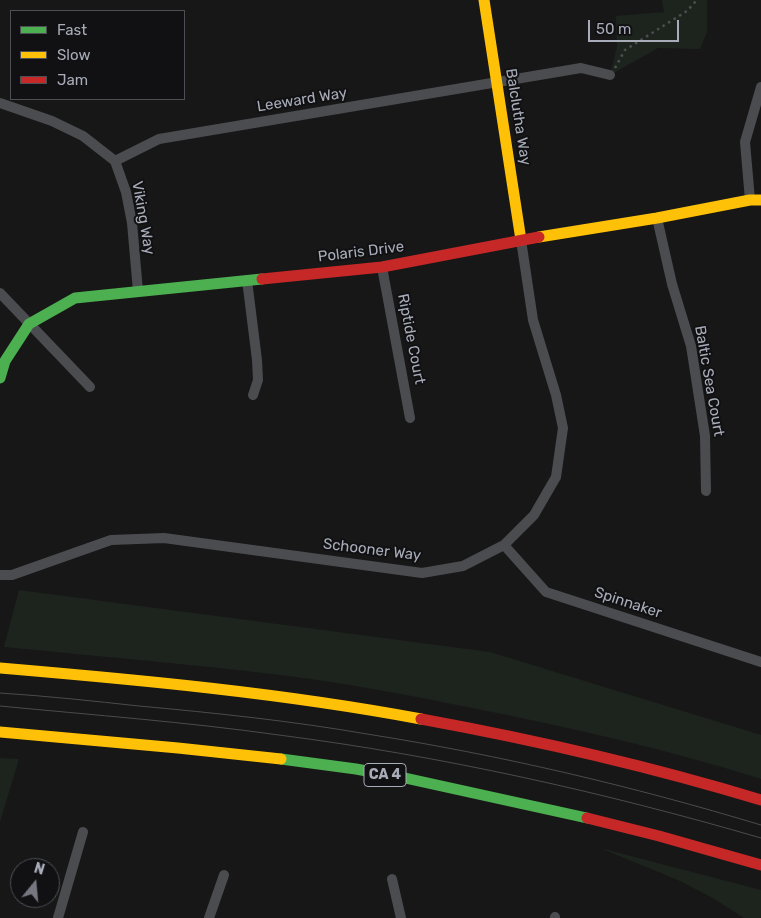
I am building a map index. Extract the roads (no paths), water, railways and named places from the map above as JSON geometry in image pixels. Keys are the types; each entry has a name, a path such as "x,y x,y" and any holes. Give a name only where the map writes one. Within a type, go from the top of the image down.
{"main road":[{"name":"Balclutha Way","path":"484,0 522,240"},
{"name":"Polaris Drive","path":"0,378 5,361 30,324 75,298 382,267 522,240 756,200"},
{"path":"0,668 260,694 354,707 517,738 596,756 761,800"},
{"name":"CA 4","path":"0,732 201,750 356,770 434,784 577,815 761,865"}],"street":[{"name":"Leeward Way","path":"115,161 160,139 581,68 610,75"},
{"path":"756,200 746,142 761,87"},
{"path":"0,103 52,121 83,136 115,161"},
{"name":"Viking Way","path":"115,161 126,192 132,223 138,291"},
{"name":"Baltic Sea Court","path":"657,218 672,284 691,346 705,436 706,492"},
{"name":"Schooner Way","path":"0,575 12,575 111,540 164,538 422,573 463,566 504,545 534,515 556,477 563,428 556,395 533,320 522,240"},
{"name":"Riptide Court","path":"382,267 410,418"},
{"path":"247,280 257,360 258,380 253,395"},
{"path":"0,293 90,386"},
{"name":"Spinnaker","path":"504,545 546,592 761,662"},
{"path":"58,918 83,832"},
{"path":"209,918 224,875"},
{"path":"392,879 401,918"}],"tram line":[{"path":"0,693 254,718 417,742 566,773 664,797 761,825"},
{"path":"0,706 209,726 401,753 522,777 642,805 761,838"}]}
